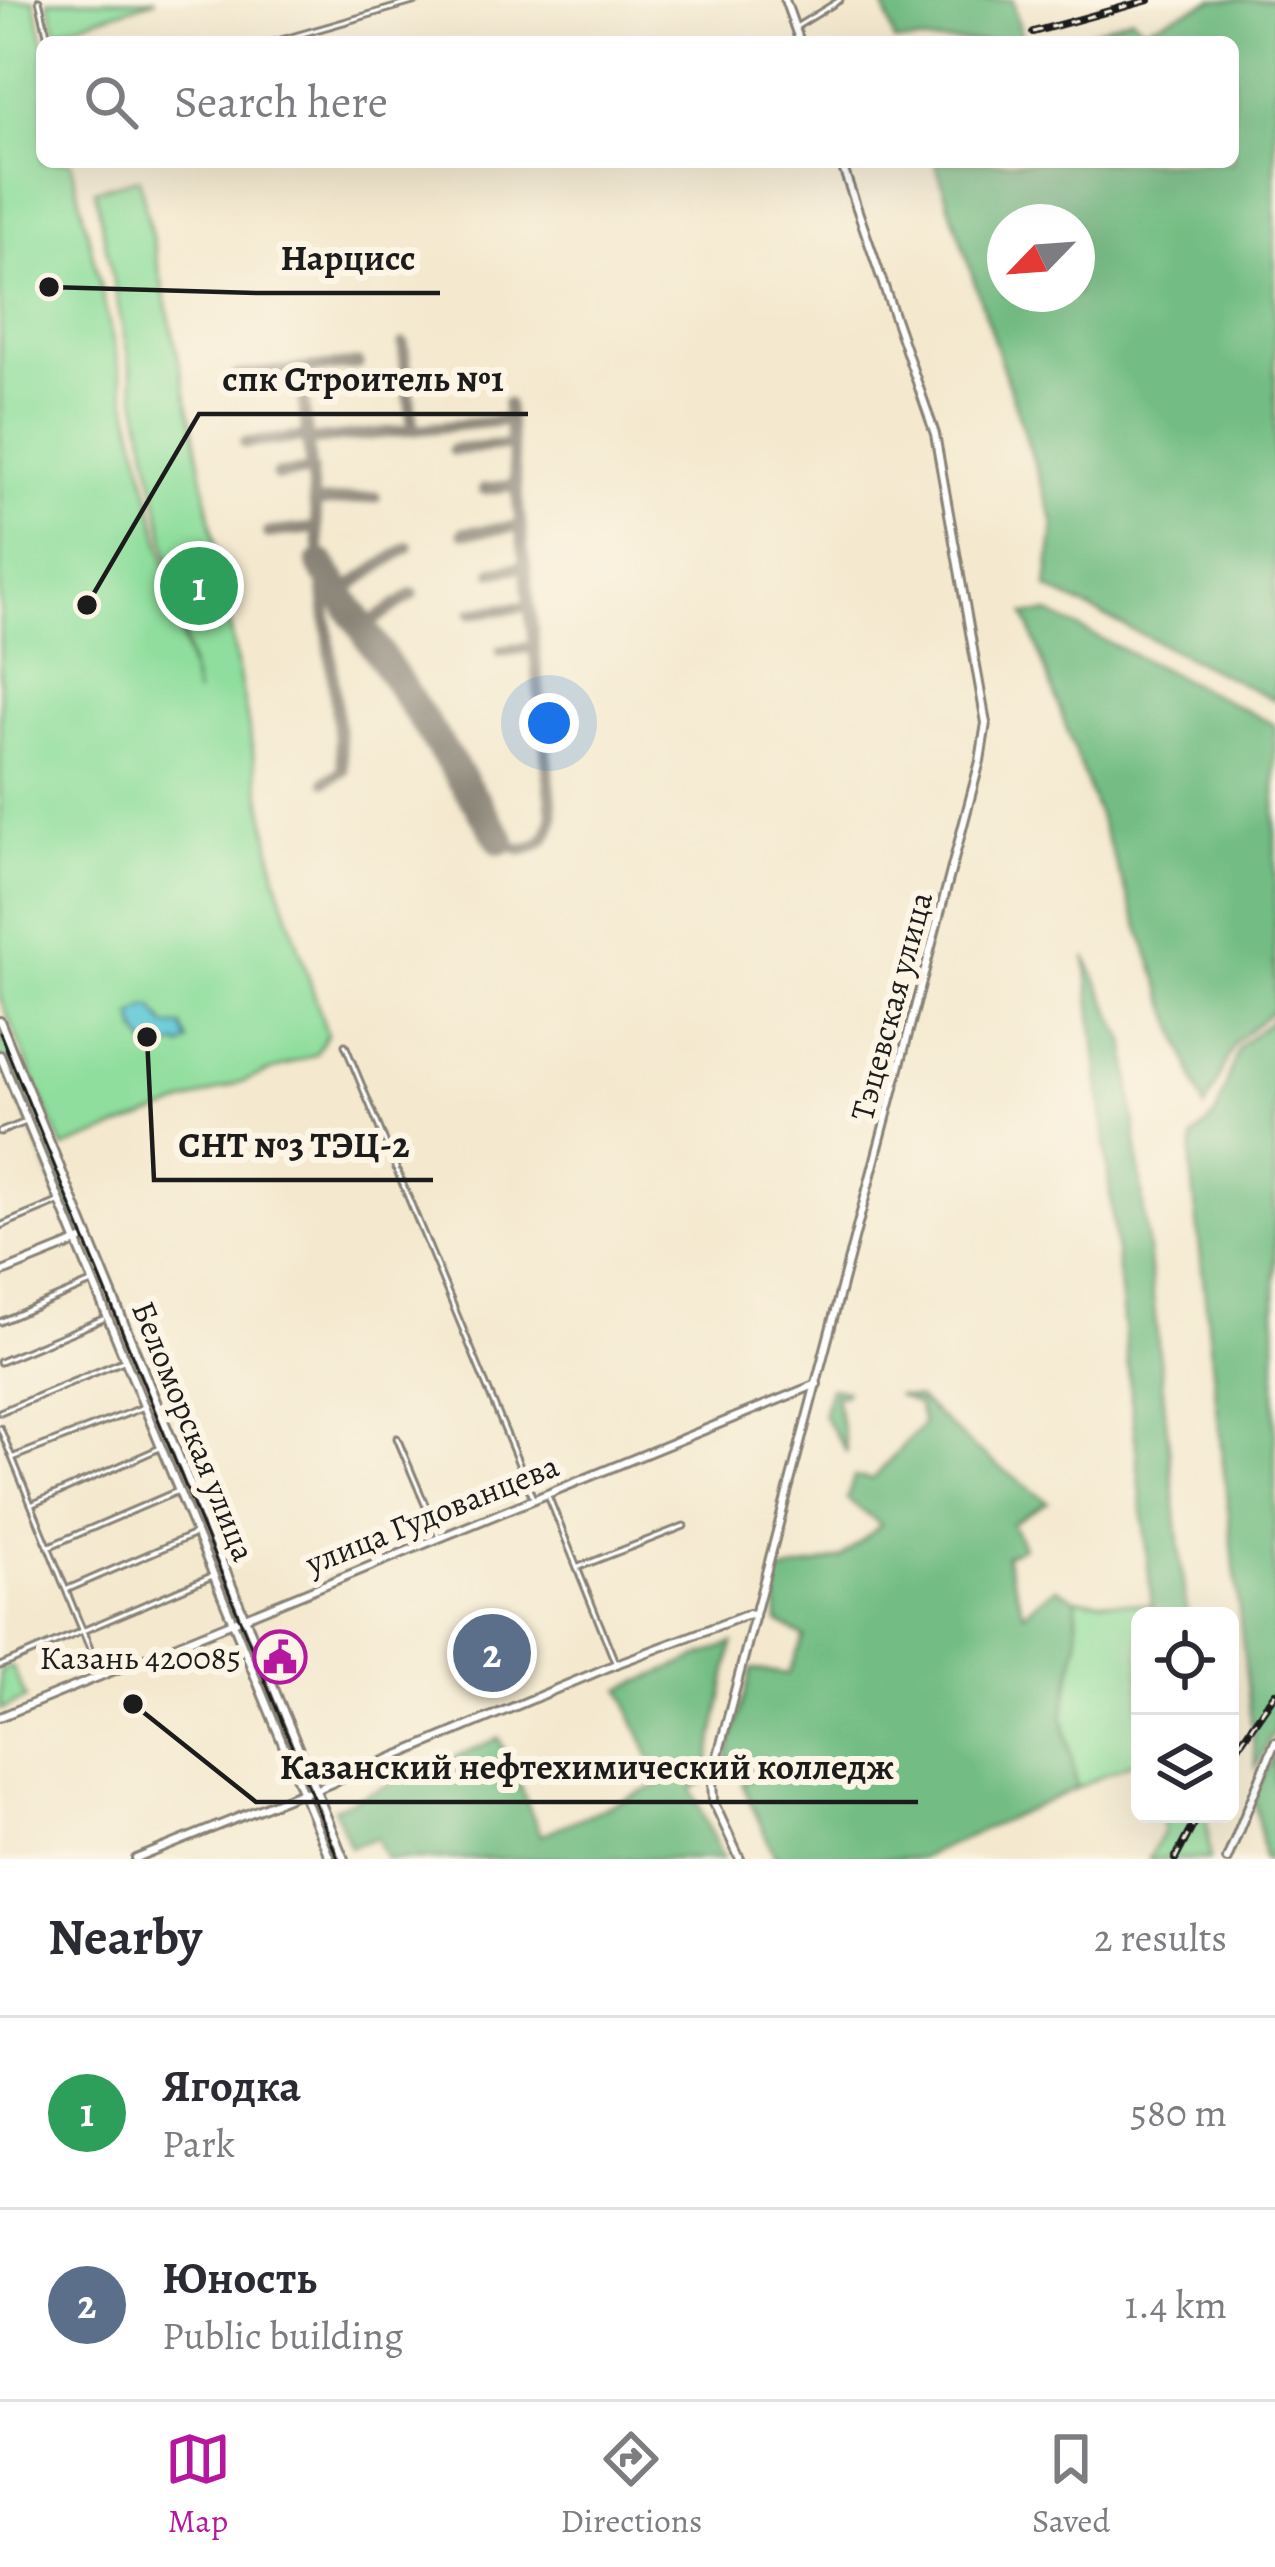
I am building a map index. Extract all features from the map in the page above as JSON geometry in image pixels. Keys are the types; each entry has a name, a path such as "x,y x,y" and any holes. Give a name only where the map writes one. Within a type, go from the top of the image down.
{"main road":[{"path":"785,0 798,36"},
{"name":"Тэцевская улица","path":"740,1859 713,1801 712,1778 980,761 986,723 934,434 843,168"},
{"name":"Беломорская улица","path":"0,1021 344,1859"},
{"name":"Беломорская улица","path":"0,1055 4,1077 27,1121 330,1859"},
{"path":"0,1273 88,1237"},
{"name":"улица Гудованцева","path":"0,1718 817,1384"},
{"path":"155,1435 168,1430"},
{"path":"136,1859 616,1664 749,1614 755,1616"},
{"path":"1227,1859 1275,1742"}],"street":[{"path":"39,0 48,36"},
{"path":"295,36 421,0"},
{"path":"795,28 840,0"},
{"path":"345,1045 533,1499"},
{"path":"0,1132 27,1121"},
{"path":"0,1226 60,1202"},
{"path":"0,1322 93,1282"},
{"path":"0,1363 107,1317"},
{"path":"0,1412 124,1360"},
{"path":"12,1458 144,1407"},
{"path":"0,1428 102,1677"},
{"path":"397,1438 439,1537"},
{"path":"31,1504 160,1448"},
{"path":"49,1547 178,1491"},
{"path":"547,1494 616,1664"},
{"path":"578,1568 684,1526"},
{"path":"66,1589 196,1534"},
{"path":"0,1666 212,1576"}],"green space":[{"path":"0,0 34,0 43,36 36,36 36,168 72,168 196,695 95,190 139,178 194,430 276,877 327,1034 316,1054 63,1148 0,998"},
{"path":"48,0 156,0 56,31"},
{"path":"894,0 1013,0 1022,36 893,36 884,6"},
{"path":"1214,0 1275,0 1275,700 1047,588 1054,523 937,168 1239,168 1239,36 1080,36 1132,17 1143,28"},
{"path":"1049,613 1275,725 1275,1009 1235,1042 1205,1109 1025,614"},
{"path":"1086,957 1126,1043 1186,1607 1152,1605"},
{"path":"1275,1017 1275,1729 1256,1768 1191,1167 1193,1138 1216,1115 1239,1046"},
{"path":"0,1028 85,1236 77,1240 0,1051"},
{"path":"830,1388 846,1390 836,1395 847,1453 823,1415"},
{"path":"896,1395 918,1398 973,1447 1048,1502 1012,1523 1023,1547 1005,1556 1024,1613 1055,1587 1076,1599 1078,1641 1063,1715 1077,1788 918,1859 776,1859 742,1783 769,1770 723,1773 752,1669 788,1674 804,1637 778,1622 775,1574 841,1558 881,1525 847,1499 854,1477 873,1479 923,1424 918,1404"},
{"path":"1076,1599 1152,1605 1131,1607 1131,1763 1077,1788 1063,1715 1078,1641"},
{"path":"733,1643 705,1781 692,1789 723,1859 386,1859 376,1838 350,1847 334,1808 499,1738 541,1835 661,1784 621,1689"},
{"path":"12,1666 26,1699 0,1710 0,1671"},
{"path":"1275,1754 1275,1859 1264,1859 1254,1795"},
{"path":"1163,1823 1207,1823 1210,1859 1149,1859 1164,1831"}],"water":[{"path":"153,1007 166,1026 182,1026 188,1042 181,1047 148,1047 133,1016"}],"taxiway":[{"path":"403,344 413,430"},
{"path":"237,376 358,364"},
{"path":"300,370 343,771 326,781"},
{"path":"501,840 521,850 539,844 553,817 507,404"},
{"path":"306,441 509,420"},
{"path":"245,443 306,437"},
{"path":"453,450 511,445"},
{"path":"277,475 312,471"},
{"path":"484,489 516,485"},
{"path":"315,503 375,497"},
{"path":"463,533 521,526"},
{"path":"268,533 317,528"},
{"path":"340,593 408,547"},
{"path":"493,572 525,566"},
{"path":"362,628 413,594"},
{"path":"472,613 529,606"},
{"path":"501,651 534,647"}],"runway":[{"path":"321,564 501,840"}],"tram line":[{"path":"0,1033 338,1859"}],"railway":[{"path":"1033,32 1149,0"},
{"path":"1239,1745 1275,1693"},
{"path":"1175,1859 1194,1823"}],"place":[{"name":"Нарцисс","path":"49,287"},
{"name":"Ягодка","path":"199,586"},
{"name":"спк Строитель №1","path":"87,605"},
{"name":"СНТ №3 ТЭЦ-2","path":"147,1037"},
{"name":"Юность","path":"492,1653"},
{"name":"Казань 420085","path":"280,1657"},
{"name":"Казанский нефтехимический колледж","path":"133,1704"}]}
